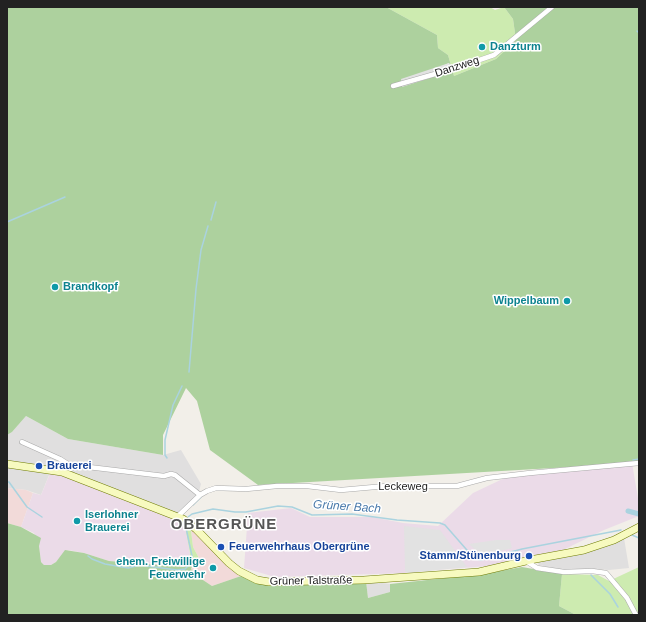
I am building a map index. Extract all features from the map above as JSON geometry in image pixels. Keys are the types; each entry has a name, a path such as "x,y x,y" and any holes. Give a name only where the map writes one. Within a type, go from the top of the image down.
{"main road":[{"name":"Grüner Talstraße","path":"7,464 70,471 183,520 239,571 250,577 268,582 364,580 479,572 525,561 584,550 614,540 639,527"}],"street":[{"name":"Danzweg","path":"393,86 456,68 494,55 552,7"},
{"path":"22,442 70,465 70,471 80,466 164,476 171,474 175,475 200,495"},
{"name":"Leckeweg","path":"183,520 200,495 207,490 216,488 246,489 277,486 307,486 341,490 386,486 456,486 487,478 639,463"},
{"path":"525,561 537,568 558,571 592,571 606,573 627,598 636,615"}],"shaded area":[{"path":"449,63 452,71 402,87 401,79"},
{"name":"OBERGRÜNE","path":"26,416 68,439 163,455 181,450 201,484 198,495 177,516 51,470 41,495 26,490 7,488 7,435 12,432"},
{"path":"632,463 639,504 639,516 604,530 563,550 489,566 407,573 275,577 244,568 248,513 291,508 310,517 372,517 403,523 438,526 473,493 511,475"},
{"path":"51,471 184,521 190,553 187,564 184,567 109,561 84,553 68,550 56,562 51,565 44,565 41,562 39,546 34,533 21,527 33,493 41,495"},
{"path":"7,488 26,490 33,493 21,527 7,523"},
{"path":"404,526 440,530 467,567 407,573 405,571"},
{"path":"193,528 244,575 212,586 197,576 191,569 194,562 197,564 200,560 193,547 191,531"},
{"path":"624,538 629,568 565,571 539,565 538,563 540,561 598,549"},
{"path":"496,540 510,540 512,548 482,556 469,544"},
{"path":"366,581 390,584 390,592 368,598"}],"green space":[{"path":"7,7 386,7 437,35 438,48 448,55 454,76 496,59 516,40 513,19 504,7 639,7 639,461 571,467 258,485 210,450 197,401 186,388 163,435 163,455 68,439 26,416 12,432 7,435","holes":["449,63 452,71 402,86"]},
{"path":"386,7 490,7 495,10 504,7 513,19 516,40 496,59 454,76 448,55 438,48 437,35"},
{"path":"184,521 193,528 191,531 193,547 200,560 197,564 189,560 190,553"},
{"path":"7,523 21,527 41,538 39,546 41,562 44,565 51,565 56,562 65,550 84,553 109,561 184,567 189,560 194,562 191,569 197,576 212,586 244,575 257,581 366,581 368,598 390,592 390,584 483,574 522,567 562,574 559,606 576,615 7,615"},
{"path":"639,567 639,615 576,615 559,606 562,574 598,575 609,581"}],"waterway":[{"path":"7,222 65,197"},
{"path":"211,220 216,202"},
{"path":"189,372 201,250 208,226"},
{"path":"167,458 165,455 165,440 173,405 182,386"},
{"path":"633,460 639,459"},
{"name":"Grüner Bach","path":"7,482 9,482 27,507 42,517"},
{"path":"193,505 201,497"},
{"name":"Grüner Bach","path":"187,520 192,514 213,509 246,512 278,506 292,507 312,515 352,514 397,520 440,523 445,525 473,557 481,560 522,549 621,530"},
{"path":"628,511 639,514"},
{"name":"Grüner Bach","path":"88,556 105,564 128,568 140,565 177,570 185,569 190,564 192,556 185,523"},
{"name":"Grüner Bach","path":"632,535 639,538"},
{"path":"591,575 610,594 618,607"}],"place":[{"name":"Danzturm","path":"482,47"},
{"name":"Brandkopf","path":"55,287"},
{"name":"Wippelbaum","path":"567,301"},
{"name":"Brauerei","path":"39,466"},
{"name":"Iserlohner Brauerei","path":"77,521"},
{"name":"Feuerwehrhaus Obergrüne","path":"221,547"},
{"name":"Stamm/Stünenburg","path":"529,556"},
{"name":"ehem. Freiwillige Feuerwehr","path":"213,568"}],"district":[{"name":"OBERGRÜNE","path":"224,525"}]}
